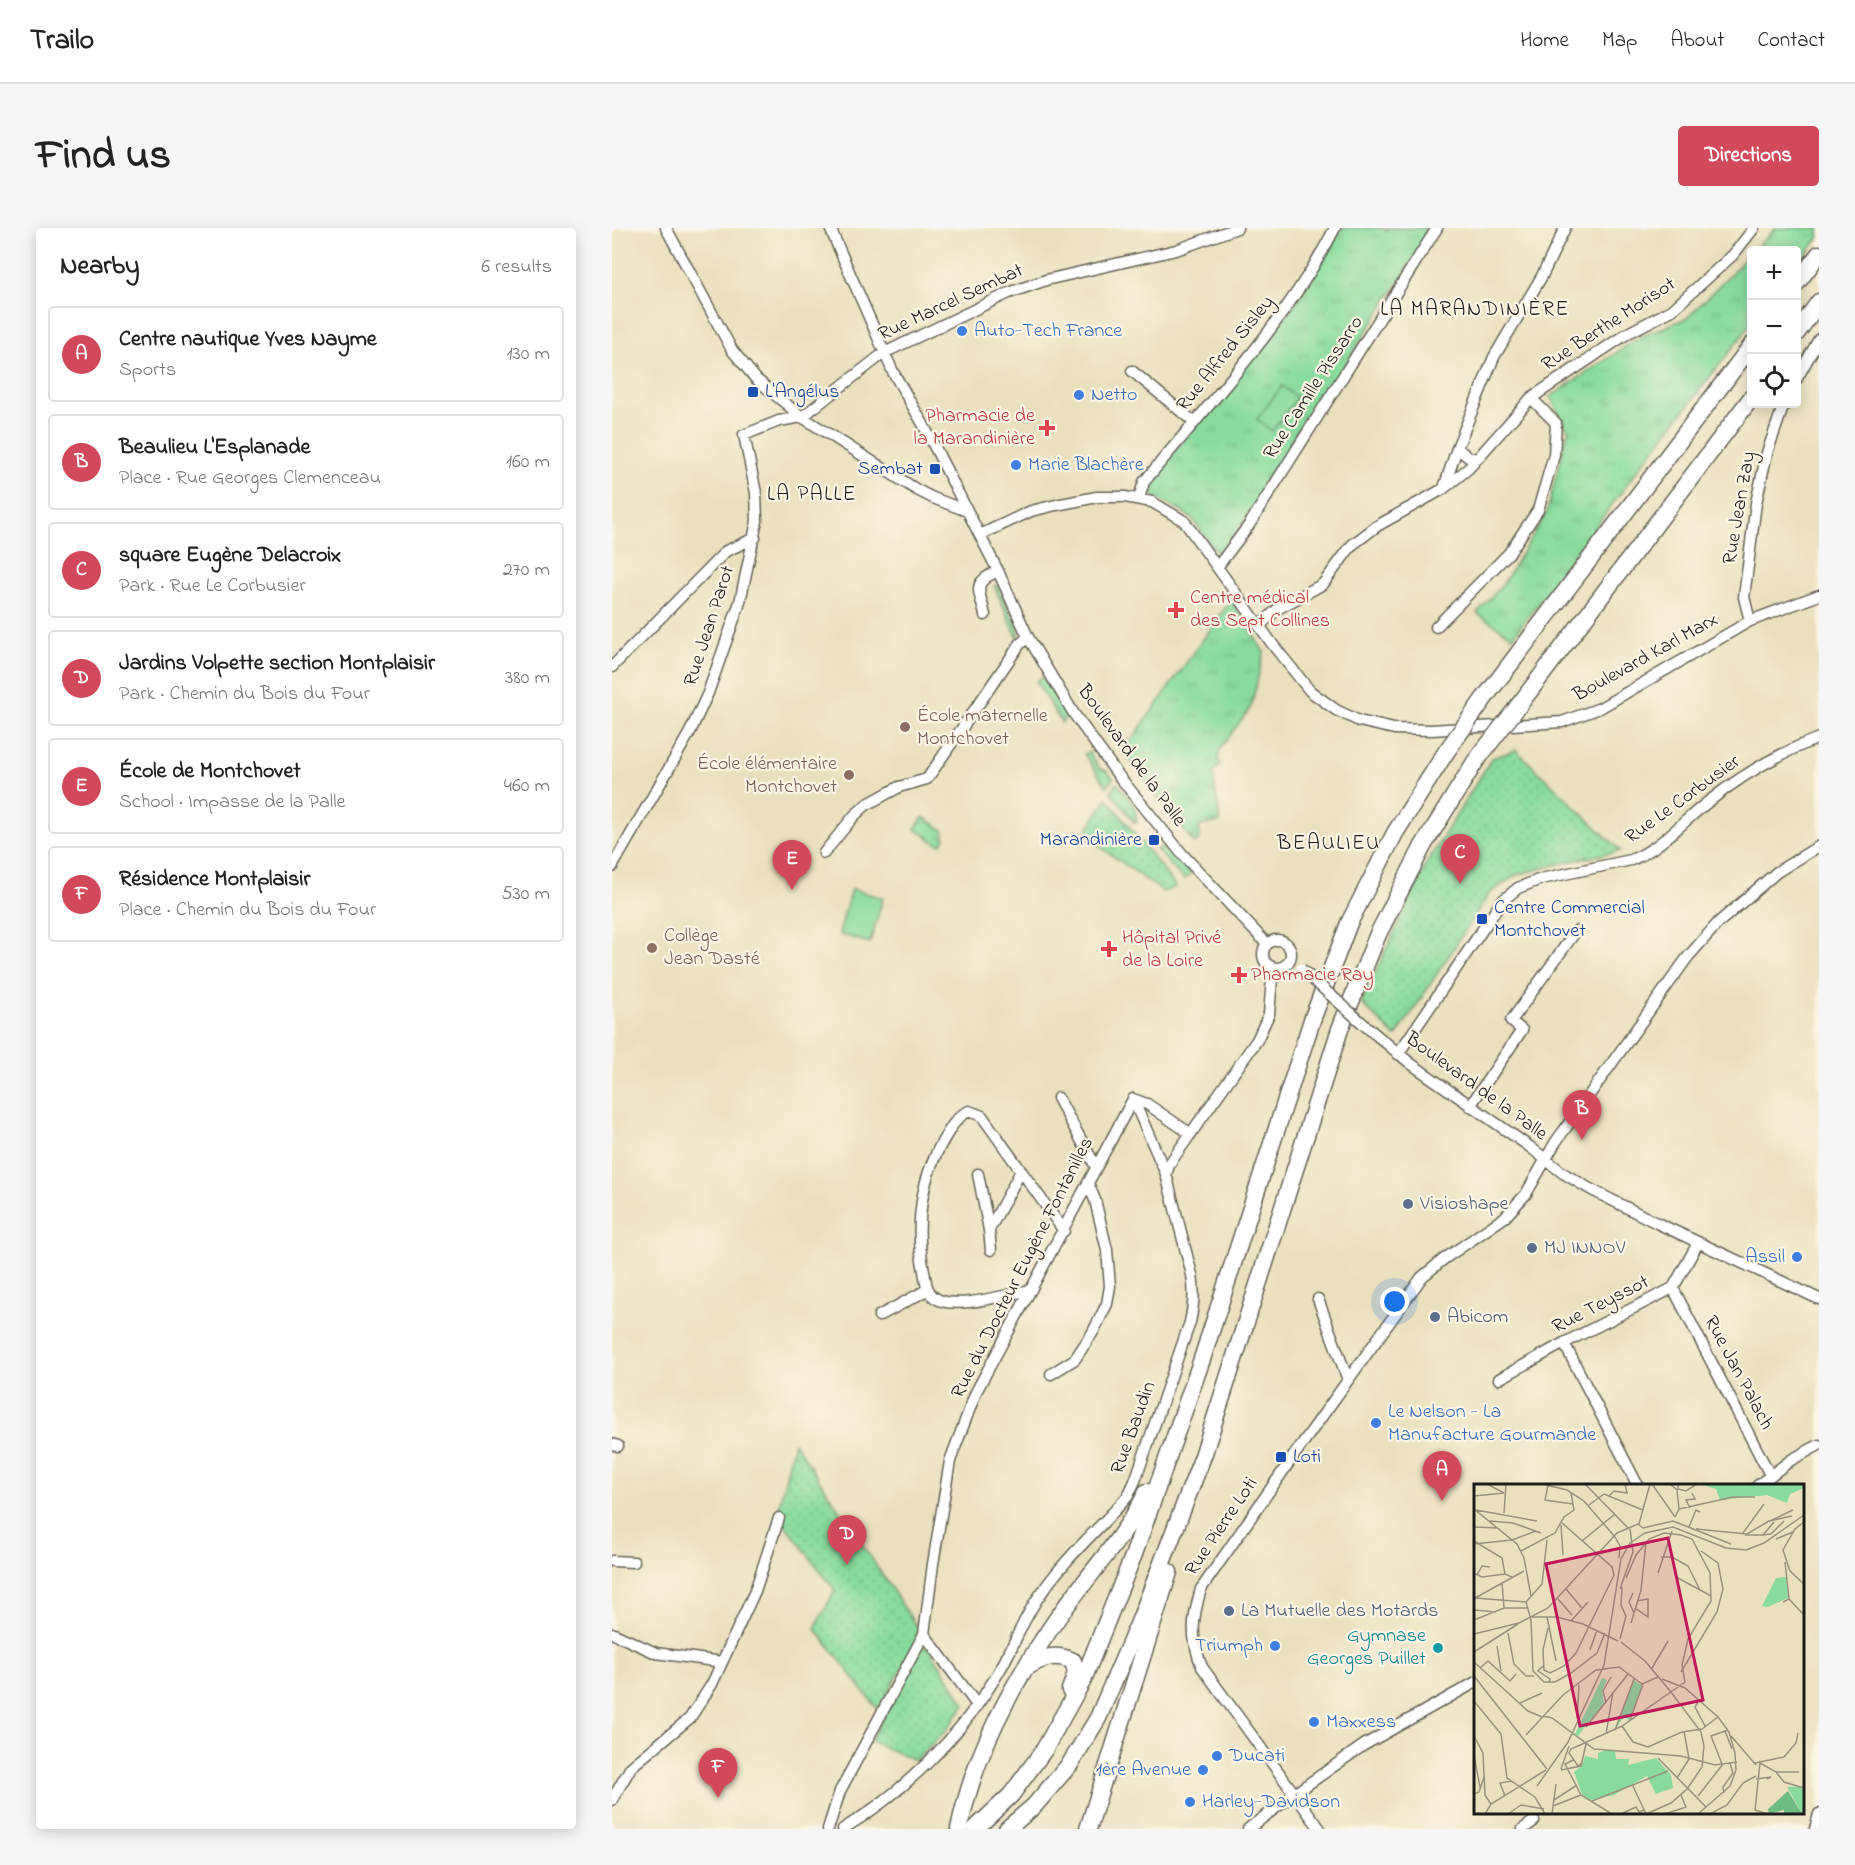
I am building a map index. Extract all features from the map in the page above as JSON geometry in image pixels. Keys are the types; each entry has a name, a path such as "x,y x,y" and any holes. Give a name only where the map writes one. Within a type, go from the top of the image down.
{"highway":[{"path":"1801,279 1819,254"},
{"path":"1801,328 1819,302"},
{"path":"980,1824 1011,1795 1044,1750 1083,1680 1134,1554 1202,1359 1312,1020 1349,923 1395,833 1446,752 1483,700 1747,352"},
{"path":"1007,1829 1034,1806 1070,1764 1098,1718 1140,1620 1203,1456 1235,1363 1340,1029 1378,934 1423,846 1475,762 1747,404"},
{"path":"959,1829 964,1804 991,1731 1052,1626 1113,1547 1141,1504 1172,1440"},
{"path":"1088,1829 1203,1456"},
{"path":"1027,1667 1043,1658 1060,1656 1073,1661 1076,1673 1069,1695 1044,1750"}],"street":[{"path":"666,228 732,350 756,379 802,417 917,490 968,511"},
{"name":"Boulevard de la Palle","path":"830,228 892,372 923,424 968,511 1028,637 1074,714 1118,775 1183,855 1267,944"},
{"name":"Rue Marcel Sembat","path":"802,417 884,353 1009,293 1046,280 1176,250 1237,228"},
{"name":"Rue Alfred Sisley","path":"1139,498 1143,482 1276,323 1315,267 1335,228"},
{"name":"Rue Camille Pissarro","path":"1218,566 1249,525 1437,228"},
{"path":"1443,489 1494,357 1542,276 1565,228"},
{"name":"Rue Berthe Morisot","path":"1259,626 1278,608 1323,584 1352,545 1360,538 1443,489 1477,459 1531,398 1628,333 1672,310 1733,255 1755,228"},
{"path":"1801,373 1819,339"},
{"path":"1132,371 1194,422"},
{"name":"Rue Berthe Morisot","path":"1436,627 1509,553 1538,510 1554,455 1556,423 1531,398"},
{"name":"Rue Jean Zay","path":"1750,621 1744,597 1756,503 1767,453 1783,408"},
{"name":"Rue Jean Parot","path":"612,867 690,732 708,693 740,602 757,521 756,493 744,435 779,421 802,417"},
{"path":"1457,448 1468,457 1477,459"},
{"name":"Boulevard Karl Marx","path":"980,535 1031,511 1097,497 1139,498 1167,509 1184,521 1259,626 1310,691 1336,710 1359,721 1394,729 1431,730 1562,722 1600,708 1750,621 1819,595"},
{"path":"612,667 726,551 755,538"},
{"path":"985,615 980,581 998,571"},
{"path":"824,853 866,805 900,787 927,779 1020,644 1028,637"},
{"name":"Rue Le Corbusier","path":"1398,1054 1502,901 1518,888 1541,879 1631,861 1661,842 1708,802 1766,763 1819,738"},
{"name":"Rue Pierre Loti","path":"1320,1829 1202,1667 1194,1647 1192,1629 1201,1588 1422,1277 1444,1258 1505,1217 1526,1194 1555,1143 1687,958 1718,923 1747,896 1777,872 1819,846"},
{"path":"1470,1106 1522,1030 1511,1021 1576,931"},
{"name":"Boulevard de la Palle","path":"1274,967 1264,959 1264,949 1267,944 1277,940 1283,941 1290,948 1290,960 1398,1054 1545,1160 1590,1189 1698,1243 1819,1299"},
{"path":"1166,1173 1170,1163 1257,1040 1269,1014 1274,967 1280,968 1290,960"},
{"path":"1058,1098 1096,1167"},
{"path":"1133,1099 1147,1104 1191,1134"},
{"path":"1133,1099 1166,1173"},
{"name":"Rue du Docteur Eugène Fontanilles","path":"828,1829 840,1791 924,1634 950,1461 979,1384 1064,1231 1133,1099"},
{"path":"1032,1290 956,1305 938,1300 927,1290 919,1249 924,1187 939,1146 957,1119 969,1111 982,1116 1064,1231"},
{"path":"989,1230 1021,1172"},
{"name":"Rue Baudin","path":"843,1829 915,1773 952,1736 977,1705 999,1672 1038,1597 1055,1573 1128,1496 1190,1322 1195,1293 1166,1173"},
{"path":"978,1174 991,1250"},
{"path":"1051,1374 1075,1359 1093,1332 1107,1304 1110,1286 1107,1250 1095,1200 1088,1183"},
{"name":"Rue Teyssot","path":"1499,1379 1564,1343 1674,1288 1698,1243"},
{"name":"Rue Jan Palach","path":"1674,1288 1770,1474"},
{"path":"879,1316 927,1290"},
{"path":"1318,1299 1348,1380"},
{"path":"1564,1343 1637,1484"},
{"path":"1758,1484 1791,1460 1819,1445"},
{"path":"612,1800 631,1767 690,1718 712,1684 755,1591 779,1518"},
{"path":"612,1562 634,1562"},
{"path":"612,1633 656,1653 722,1662"},
{"path":"924,1634 977,1705"},
{"path":"1248,1829 1364,1745 1474,1683"},
{"path":"1815,1829 1819,1814"},
{"path":"1523,1829 1533,1821"}],"green space":[{"path":"1341,228 1383,228 1386,231 1388,228 1430,228 1424,238 1425,241 1305,428 1300,426 1289,442 1294,446 1279,469 1274,467 1264,483 1268,486 1223,552 1216,551 1193,520 1180,510 1153,496 1149,489 1150,481 1296,302"},
{"path":"1776,228 1819,228 1819,237 1801,261 1801,246 1758,246"},
{"path":"1747,257 1747,329 1513,637 1477,613 1503,584 1547,512 1568,430 1550,397 1640,337 1687,318"},
{"path":"1282,386 1297,398 1272,431 1257,419"},
{"path":"996,585 1019,630 1018,639 994,586"},
{"path":"1231,600 1264,652 1251,707 1220,749 1218,757 1220,765 1213,773 1220,822 1199,826 1200,840 1194,843 1123,752"},
{"path":"1042,677 1067,714 1062,723 1036,682"},
{"path":"1516,750 1621,851 1516,875 1489,894 1396,1037 1361,1003 1426,864 1492,758"},
{"path":"1089,752 1100,769 1107,771 1113,778 1107,787 1084,754"},
{"path":"1117,783 1132,802 1137,816 1135,823 1111,792"},
{"path":"1107,798 1176,887 1163,892 1084,835"},
{"path":"923,817 943,830 945,838 942,844 938,844 915,829"},
{"path":"1162,847 1176,856 1191,874 1184,880 1156,849"},
{"path":"851,889 883,898 870,943 839,934"},
{"path":"794,1442 919,1630 913,1649 880,1707 876,1707 815,1628 835,1590 777,1514"},
{"path":"922,1648 929,1648 965,1704 946,1731 915,1760 870,1741"}],"place":[{"name":"Auto-Tech France","path":"962,331"},
{"name":"L'Angélus","path":"753,392"},
{"name":"Netto","path":"1079,395"},
{"name":"Pharmacie de la Marandinière","path":"1047,428"},
{"name":"Marie Blachère","path":"1016,465"},
{"name":"Sembat","path":"935,469"},
{"name":"Centre médical des Sept Collines","path":"1176,610"},
{"name":"École maternelle Montchovet","path":"905,727"},
{"name":"École élémentaire Montchovet","path":"849,775"},
{"name":"Marandinière","path":"1154,840"},
{"name":"square Eugène Delacroix","path":"1460,884"},
{"name":"École de Montchovet","path":"792,890"},
{"name":"Centre Commercial Montchovet","path":"1482,919"},
{"name":"Collège Jean Dasté","path":"652,948"},
{"name":"Hôpital Privé de la Loire","path":"1109,949"},
{"name":"Pharmacie Ray","path":"1239,975"},
{"name":"Beaulieu L'Esplanade","path":"1582,1140"},
{"name":"Visioshape","path":"1408,1204"},
{"name":"MJ INNOV","path":"1532,1248"},
{"name":"Assil","path":"1797,1257"},
{"name":"Abicom","path":"1435,1317"},
{"name":"Le Nelson - La Manufacture Gourmande","path":"1376,1423"},
{"name":"Loti","path":"1281,1457"},
{"name":"Centre nautique Yves Nayme","path":"1442,1501"},
{"name":"Jardins Volpette section Montplaisir","path":"847,1565"},
{"name":"La Mutuelle des Motards","path":"1229,1611"},
{"name":"Triumph","path":"1275,1646"},
{"name":"Gymnase Georges Puillet","path":"1438,1648"},
{"name":"Maxxess","path":"1314,1722"},
{"name":"Ducati","path":"1217,1756"},
{"name":"1ère Avenue","path":"1203,1770"},
{"name":"Résidence Montplaisir","path":"718,1798"},
{"name":"Harley-Davidson","path":"1190,1802"}],"district":[{"name":"LA MARANDINIÈRE","path":"1475,310"},
{"name":"LA PALLE","path":"812,495"},
{"name":"BEAULIEU","path":"1329,844"}]}
